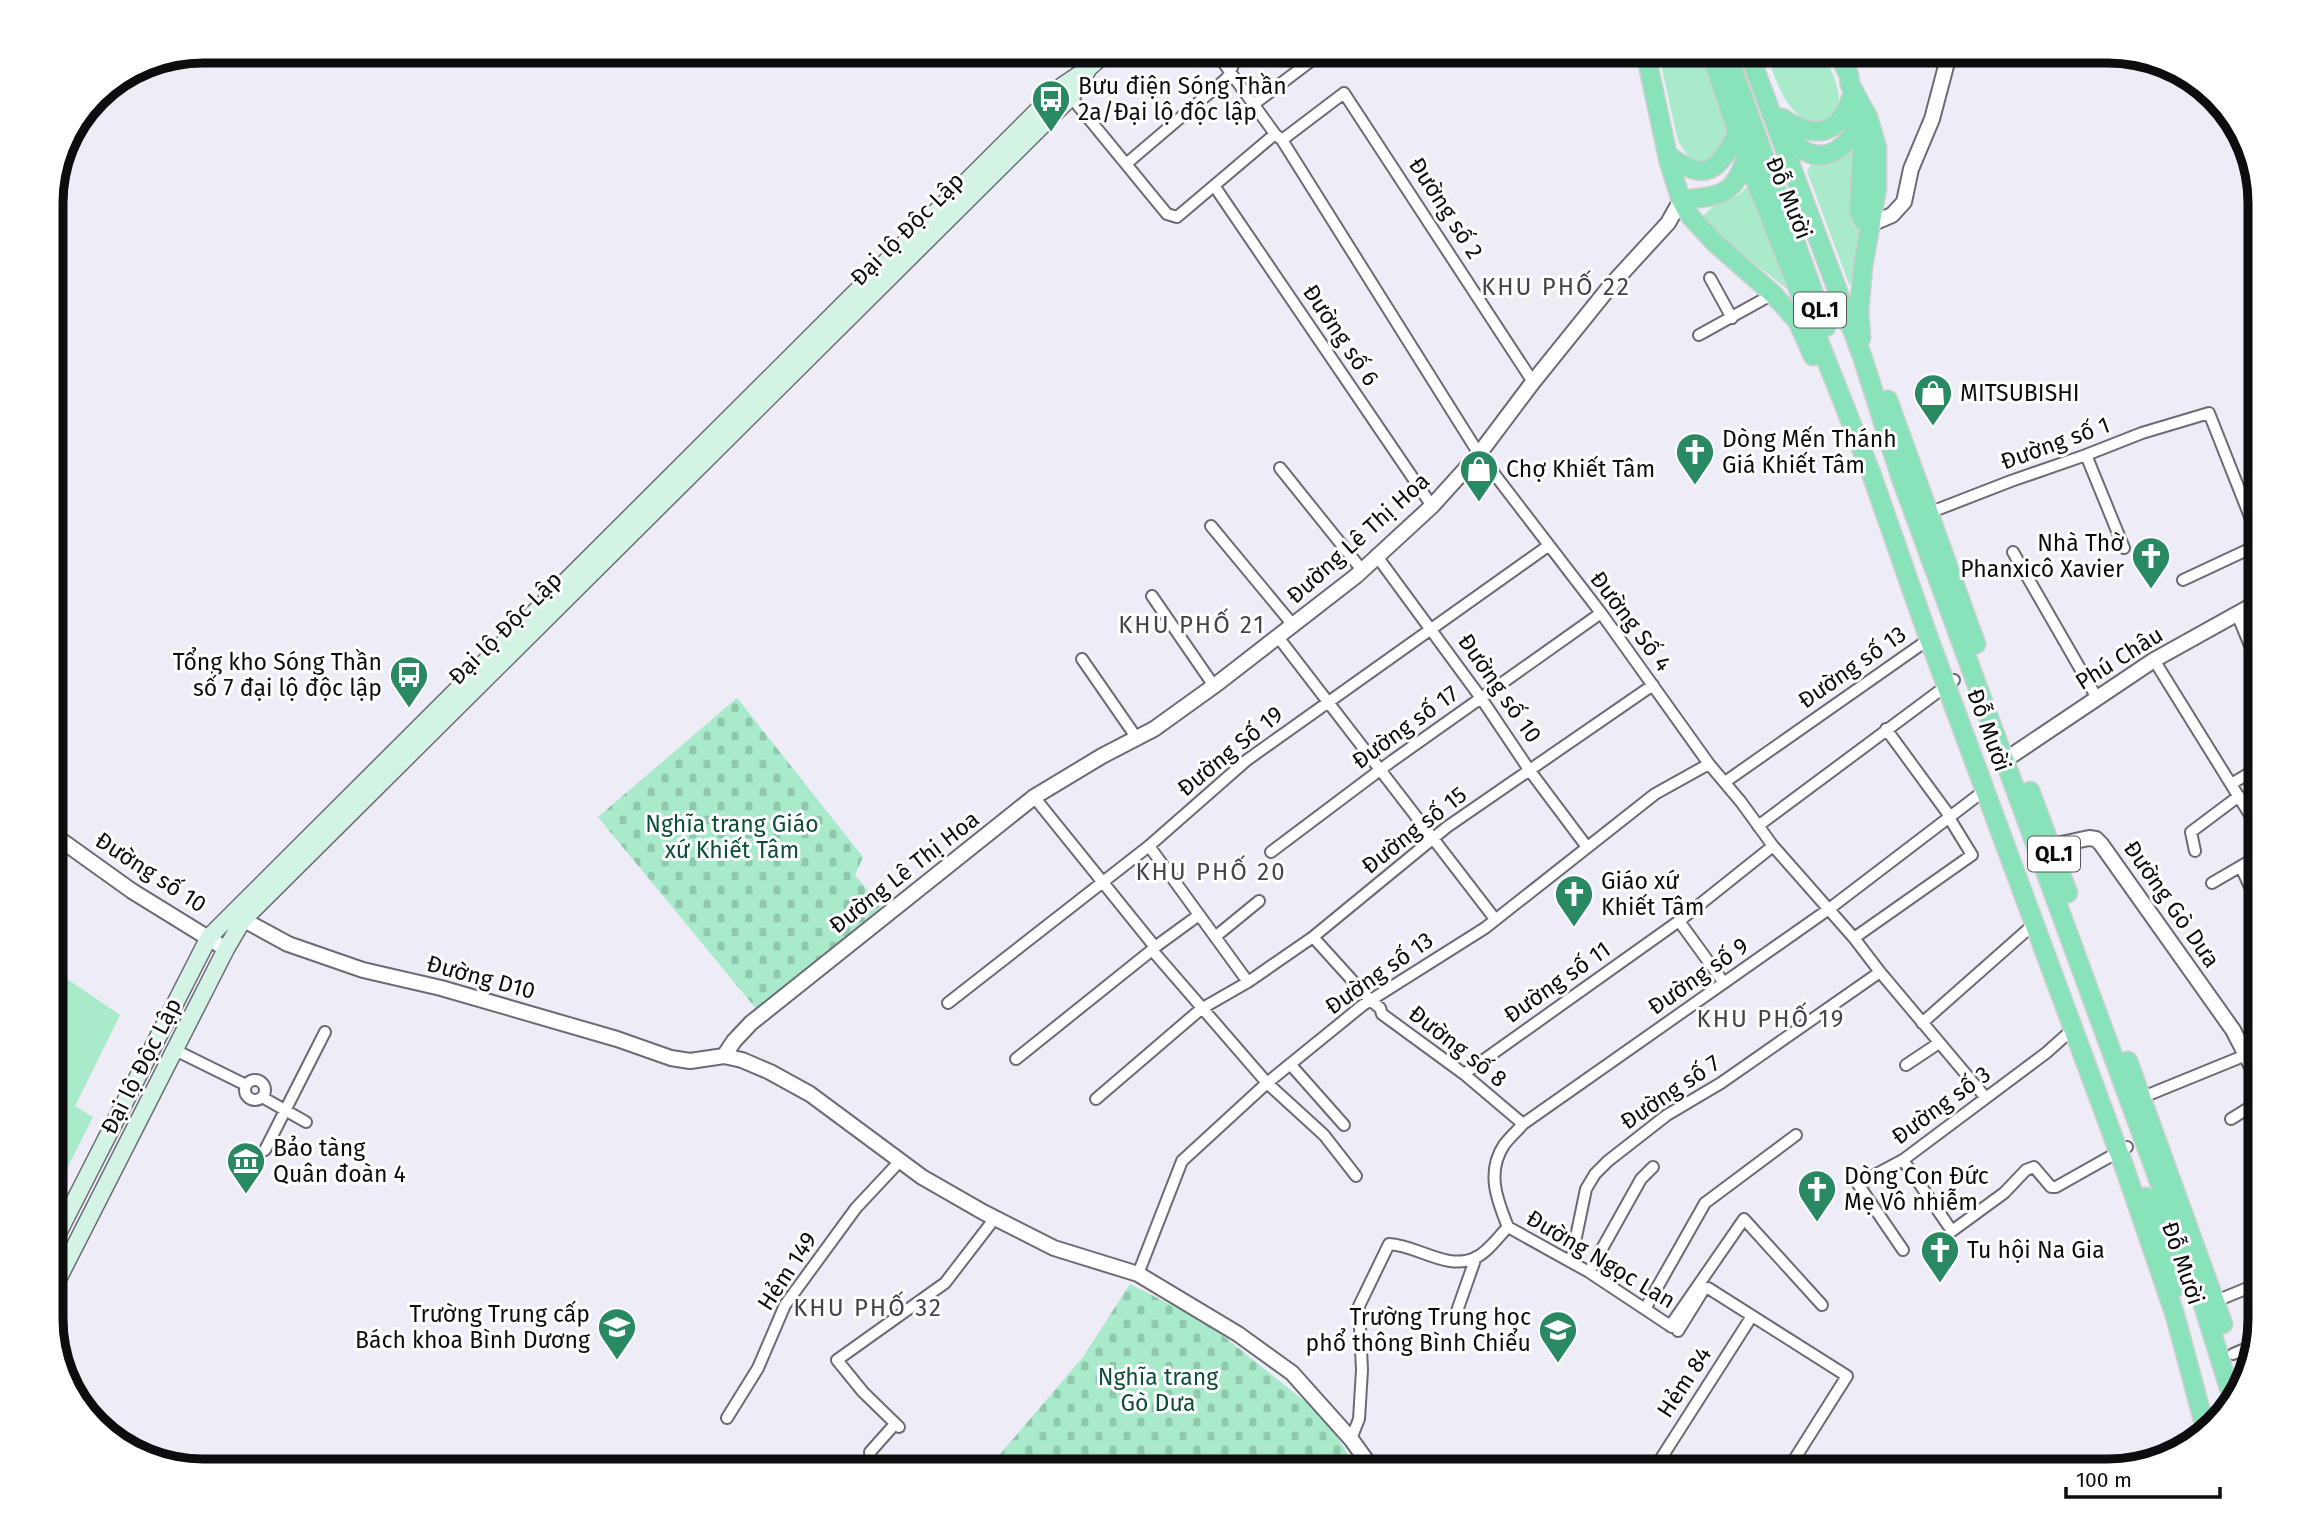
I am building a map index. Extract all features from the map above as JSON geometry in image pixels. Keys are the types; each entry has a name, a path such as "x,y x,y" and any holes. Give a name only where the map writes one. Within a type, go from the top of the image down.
{"highway":[{"path":"1648,63 1681,200 1690,216 1714,242 1773,294 1797,321 1861,460 1887,489"},
{"name":"Đỗ Mười","path":"1715,63 1746,131 1887,489 1932,637"},
{"name":"Đỗ Mười","path":"1729,63 1746,131"},
{"name":"Đỗ Mười","path":"1753,63 1788,136 1861,326 1923,515 2102,1007 2206,1309 2229,1388"},
{"name":"Đỗ Mười","path":"1761,63 1776,114 1862,356 1901,478 1923,515"},
{"path":"1832,63 1841,81 1852,88 1868,117 1877,148 1877,188 1863,266 1859,311 1862,356"},
{"path":"1842,63 1852,88 1862,152 1859,211 1863,220 1871,224"},
{"path":"1776,114 1803,131 1825,129 1837,123 1843,116 1852,88"},
{"path":"1788,136 1802,150 1831,153 1850,140 1858,121"},
{"path":"1668,155 1692,171 1714,167 1746,131"},
{"path":"1681,200 1712,197 1728,190 1741,174 1746,157 1746,131"},
{"name":"Đỗ Mười","path":"1746,157 1871,473 1950,683 1994,782 2122,1149 2175,1315 2203,1421"},
{"name":"Đỗ Mười","path":"1950,683 1984,790 2073,1029 2122,1149 2160,1232 2212,1412"},
{"name":"Đỗ Mười","path":"2102,1007 2143,1097 2216,1301 2238,1372"}],"main road":[{"name":"Đại lộ Độc Lập","path":"63,1269 226,949 238,916 1062,86 1095,63"},
{"name":"Đại lộ Độc Lập","path":"63,1223 209,937 238,916 1071,97 1089,68"}],"street":[{"path":"1083,63 1089,68"},
{"name":"Đường Số 4","path":"1224,63 1279,137 1479,454 1601,613 1709,764 1773,846 1854,938 1986,1098"},
{"path":"1126,164 1227,78 1234,63"},
{"path":"1254,104 1308,63"},
{"path":"1871,224 1892,215 1904,202 1911,169 1932,120 1947,63"},
{"name":"Đường số 2","path":"1279,137 1344,93 1533,382"},
{"path":"1071,97 1167,214 1177,218 1279,137"},
{"name":"Đường số 6","path":"1215,187 1432,506"},
{"name":"Đường Lê Thị Hoa","path":"724,1056 751,1023 1034,797 1154,729 1214,686 1362,570 1432,506 1479,454 1612,284 1668,223 1681,200"},
{"path":"1710,278 1732,318"},
{"path":"1699,335 1773,294"},
{"name":"Đường số 1","path":"1923,515 2142,433 2208,413 2248,513"},
{"path":"2086,456 2124,548"},
{"path":"1280,468 1362,570"},
{"path":"1211,526 1293,625"},
{"name":"Đường Số 19","path":"948,1003 1149,846 1247,760 1549,546"},
{"path":"2183,579 2248,549"},
{"path":"2013,552 2097,698"},
{"name":"Đường số 10","path":"1376,555 1482,698 1530,771 1587,847"},
{"path":"1152,596 1214,686"},
{"name":"Phú Châu","path":"2010,757 2154,660 2248,608"},
{"name":"Đường số 17","path":"1271,852 1380,770 1601,613"},
{"path":"2236,614 2248,641"},
{"path":"1278,637 1495,919"},
{"name":"Đường số 13","path":"1725,782 1932,637"},
{"path":"1082,659 1136,737"},
{"path":"2154,660 2248,811"},
{"path":"1758,826 1950,683"},
{"name":"Đường số 15","path":"1201,1009 1248,982 1313,937 1433,839 1653,685"},
{"path":"1854,938 1972,855 1949,816 1886,729"},
{"name":"Đường số 13","path":"1138,1274 1182,1161 1267,1083 1370,1000 1495,919 1655,793 1709,764"},
{"path":"2231,784 2248,774"},
{"name":"Đường số 9","path":"1508,1227 1497,1199 1494,1170 1505,1145 1524,1124 1829,909 1984,790"},
{"path":"2195,851 2190,832 2239,796"},
{"path":"1034,797 1201,1009 1267,1083 1324,1135 1356,1176"},
{"name":"Đường Gò Dưa","path":"2045,848 2089,838 2096,839 2101,844 2233,1030 2248,1059"},
{"name":"Đường số 10","path":"63,842 132,891 226,949"},
{"path":"1149,846 1248,982"},
{"name":"Đường số 11","path":"1464,1074 1679,921 1773,846"},
{"path":"2212,883 2248,863"},
{"path":"2241,867 2248,882"},
{"path":"1215,937 1259,901"},
{"path":"1016,1059 1199,915"},
{"name":"Đường D10","path":"238,916 288,944 363,970 454,991 617,1039 671,1058 690,1061 724,1056"},
{"path":"1679,921 1724,983"},
{"path":"1922,1023 2034,924"},
{"name":"Đường số 8","path":"1313,937 1380,1008 1382,1014 1464,1074 1524,1124"},
{"name":"Đường số 7","path":"1571,1261 1586,1189 1595,1174 1608,1161 1667,1115 1721,1083 1880,972"},
{"path":"1096,1099 1201,1009"},
{"name":"Đường số 3","path":"1903,1250 1858,1185 1903,1160 2046,1053 2073,1029"},
{"path":"265,1150 325,1032"},
{"path":"1906,1065 1939,1043"},
{"path":"175,1050 246,1086 247,1097 254,1100 262,1097 306,1122"},
{"path":"2143,1097 2246,1055"},
{"path":"724,1056 758,1067 810,1094 922,1177 995,1219 1054,1248 1138,1274 1208,1314 1292,1373 1365,1459"},
{"path":"1290,1064 1344,1125"},
{"path":"2231,1119 2248,1108"},
{"path":"1645,1309 1706,1203 1796,1135"},
{"path":"1903,1160 1952,1231 2004,1194 2026,1170 2034,1167 2051,1187 2056,1187 2122,1149"},
{"name":"Hẻm 149","path":"727,1418 758,1368 785,1305 856,1209 900,1161"},
{"path":"1589,1272 1640,1179 1653,1167"},
{"path":"871,1459 870,1452 897,1425 863,1392 837,1360 945,1283 995,1219"},
{"path":"1673,1328 1744,1219 1822,1305"},
{"path":"1457,1311 1476,1258 1508,1227"},
{"name":"Đường Ngọc Lan","path":"1508,1227 1589,1272 1673,1328"},
{"path":"1351,1439 1359,1419 1362,1370 1359,1306 1389,1244 1398,1244 1446,1261 1476,1258"},
{"path":"1673,1328 1706,1288 1847,1376 1795,1459"},
{"path":"2216,1301 2248,1288"},
{"name":"Hẻm 84","path":"1661,1459 1752,1316"},
{"path":"2233,1354 2244,1349"}],"green space":[{"path":"1661,63 1711,63 1728,124 1728,148 1703,164 1688,156 1678,141"},
{"path":"1770,63 1828,63 1838,90 1837,109 1832,116 1822,121 1811,122 1803,119 1788,103"},
{"path":"1859,143 1862,227 1852,284 1849,284 1807,171 1811,165 1842,156"},
{"path":"1753,183 1797,297 1712,230 1702,217 1714,206 1737,196"},
{"name":"Nghĩa trang Giáo xứ Khiết Tâm","path":"737,698 863,857 855,875 881,907 758,1011 598,817"},
{"path":"63,976 120,1015 75,1106 93,1117 63,1176"},
{"name":"Nghĩa trang Gò Dưa","path":"1130,1284 1207,1323 1328,1420 1350,1459 996,1459 1083,1357"}],"place":[{"name":"Bưu điện Sóng Thần 2a/Đại lộ độc lập","path":"1051,133"},
{"name":"MITSUBISHI","path":"1933,427"},
{"name":"Dòng Mến Thánh Giá Khiết Tâm","path":"1695,486"},
{"name":"Chợ Khiết Tâm","path":"1479,503"},
{"name":"Nhà Thờ Phanxicô Xavier","path":"2151,590"},
{"name":"Tổng kho Sóng Thần số 7 đại lộ độc lập","path":"409,709"},
{"name":"Giáo xứ Khiết Tâm","path":"1574,928"},
{"name":"Bảo tàng Quân đoàn 4","path":"246,1195"},
{"name":"Dòng Con Đức Mẹ Vô nhiễm","path":"1817,1223"},
{"name":"Tu hội Na Gia","path":"1940,1284"},
{"name":"Trường Trung cấp Bách khoa Bình Dương","path":"617,1361"},
{"name":"Trường Trung học phổ thông Bình Chiểu","path":"1558,1364"}],"district":[{"name":"KHU PHỐ 22","path":"1556,287"},
{"name":"KHU PHỐ 21","path":"1192,625"},
{"name":"KHU PHỐ 20","path":"1211,872"},
{"name":"KHU PHỐ 19","path":"1771,1019"},
{"name":"KHU PHỐ 32","path":"868,1308"}]}
